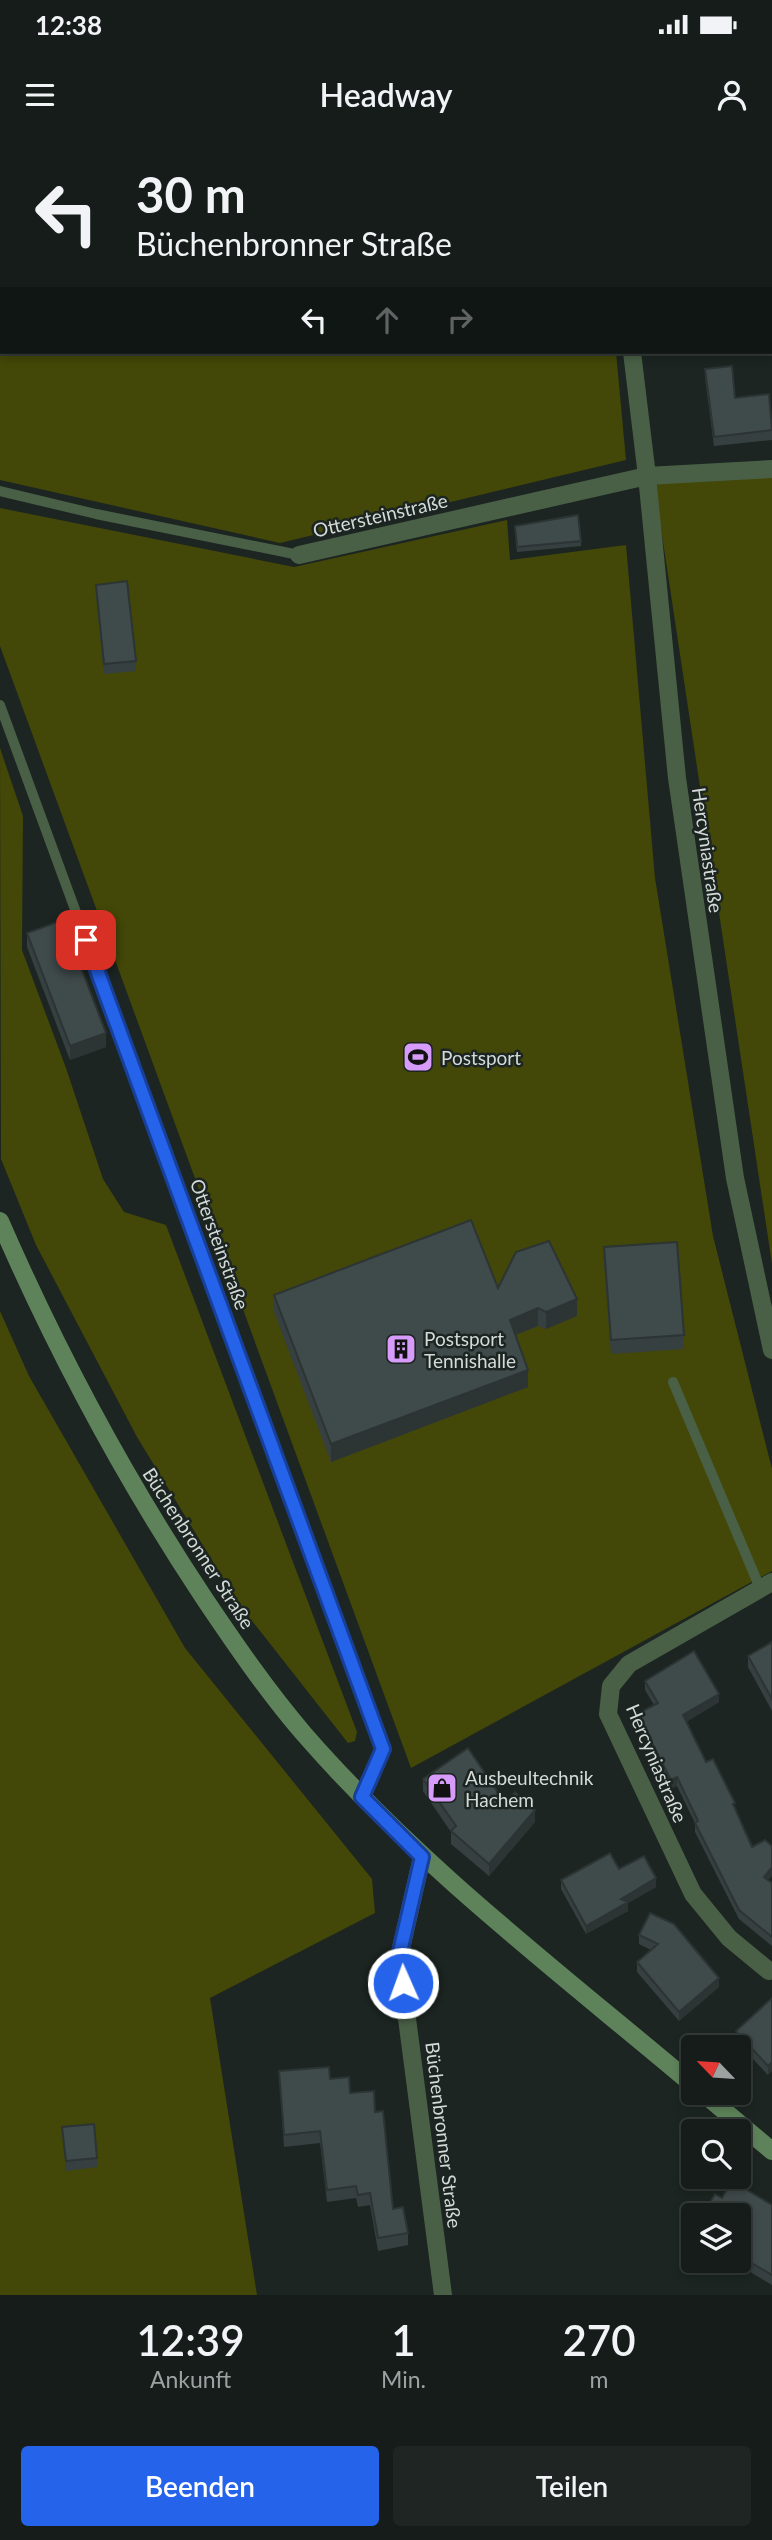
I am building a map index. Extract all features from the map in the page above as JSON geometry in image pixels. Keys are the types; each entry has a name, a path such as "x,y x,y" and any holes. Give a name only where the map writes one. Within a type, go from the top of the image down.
{"main road":[{"name":"Büchenbronner Straße","path":"0,1221 27,1284 127,1474 170,1546 262,1681 304,1733 362,1797 422,1857 681,2075"},
{"path":"717,2105 772,2151"}],"street":[{"name":"Hercyniastraße","path":"632,354 677,778 735,1178 772,1350"},
{"name":"Ottersteinstraße","path":"299,555 647,476 772,469"},
{"name":"Hercyniastraße","path":"766,1585 629,1664 611,1686 608,1714 693,1894 729,1938 769,1971"},
{"name":"Büchenbronner Straße","path":"422,1857 399,1956 443,2295"}],"lane":[{"name":"Ottersteinstraße","path":"0,491 96,514 299,555"},
{"name":"Ottersteinstraße","path":"0,705 383,1749 362,1797"},
{"path":"673,1382 766,1585"}],"shaded area":[{"path":"0,354 616,354 626,460 280,543 0,480"},
{"path":"772,476 772,1264 654,482"},
{"name":"Postsport","path":"0,508 294,567 507,520 510,560 626,545 655,878 713,1236 772,1469 772,1571 411,1768 0,646"},
{"path":"0,748 23,816 22,950 66,1068 103,1179 124,1212 166,1225 357,1732 355,1741 348,1743 238,1603 137,1437 36,1245 1,1159"},
{"path":"0,1311 29,1376 185,1648 372,1879 375,1913 210,1998 257,2295 0,2295"}],"building":[{"path":"732,366 735,398 769,394 772,430 714,437 705,369"},
{"path":"578,515 581,541 517,547 515,526"},
{"path":"127,581 136,661 104,664 96,585"},
{"path":"63,920 106,1033 70,1046 27,933"},
{"name":"Postsport Tennishalle","path":"471,1220 498,1288 516,1252 549,1241 577,1299 546,1312 538,1308 510,1320 528,1370 331,1444 274,1295"},
{"path":"677,1242 684,1335 611,1340 604,1247"},
{"path":"772,1642 772,1699 748,1656"},
{"path":"694,1651 719,1694 683,1715 706,1762 713,1759 735,1803 733,1804 752,1847 765,1840 772,1846 772,1867 764,1877 772,1883 772,1937 739,1910 695,1823 698,1821 677,1777 671,1780 637,1714 658,1703 645,1681"},
{"path":"468,1748 505,1803 515,1792 535,1810 489,1864 451,1831 456,1826 423,1779"},
{"path":"610,1853 619,1869 644,1856 656,1878 621,1899 628,1902 586,1926 561,1880"},
{"path":"650,1913 674,1924 719,1978 679,2012 637,1962 658,1944 639,1935"},
{"path":"772,1998 772,2062 768,2066 751,2047 751,2035 740,2035 736,2031"},
{"path":"329,2067 330,2079 349,2077 350,2093 374,2091 375,2112 383,2111 393,2209 403,2207 408,2233 378,2238 370,2193 358,2195 356,2186 327,2190 320,2131 284,2135 279,2071"},
{"path":"94,2124 97,2158 66,2161 62,2127"},
{"path":"727,2189 745,2189 772,2205 772,2275 751,2263 751,2203 710,2203 715,2194 722,2198"}],"place":[{"name":"Postsport","path":"418,1057"},
{"name":"Postsport Tennishalle","path":"401,1349"},
{"name":"Ausbeultechnik Hachem","path":"442,1788"}],"route":[{"path":"86,940 383,1749 362,1797 422,1857 399,1956 403,1983"}]}
